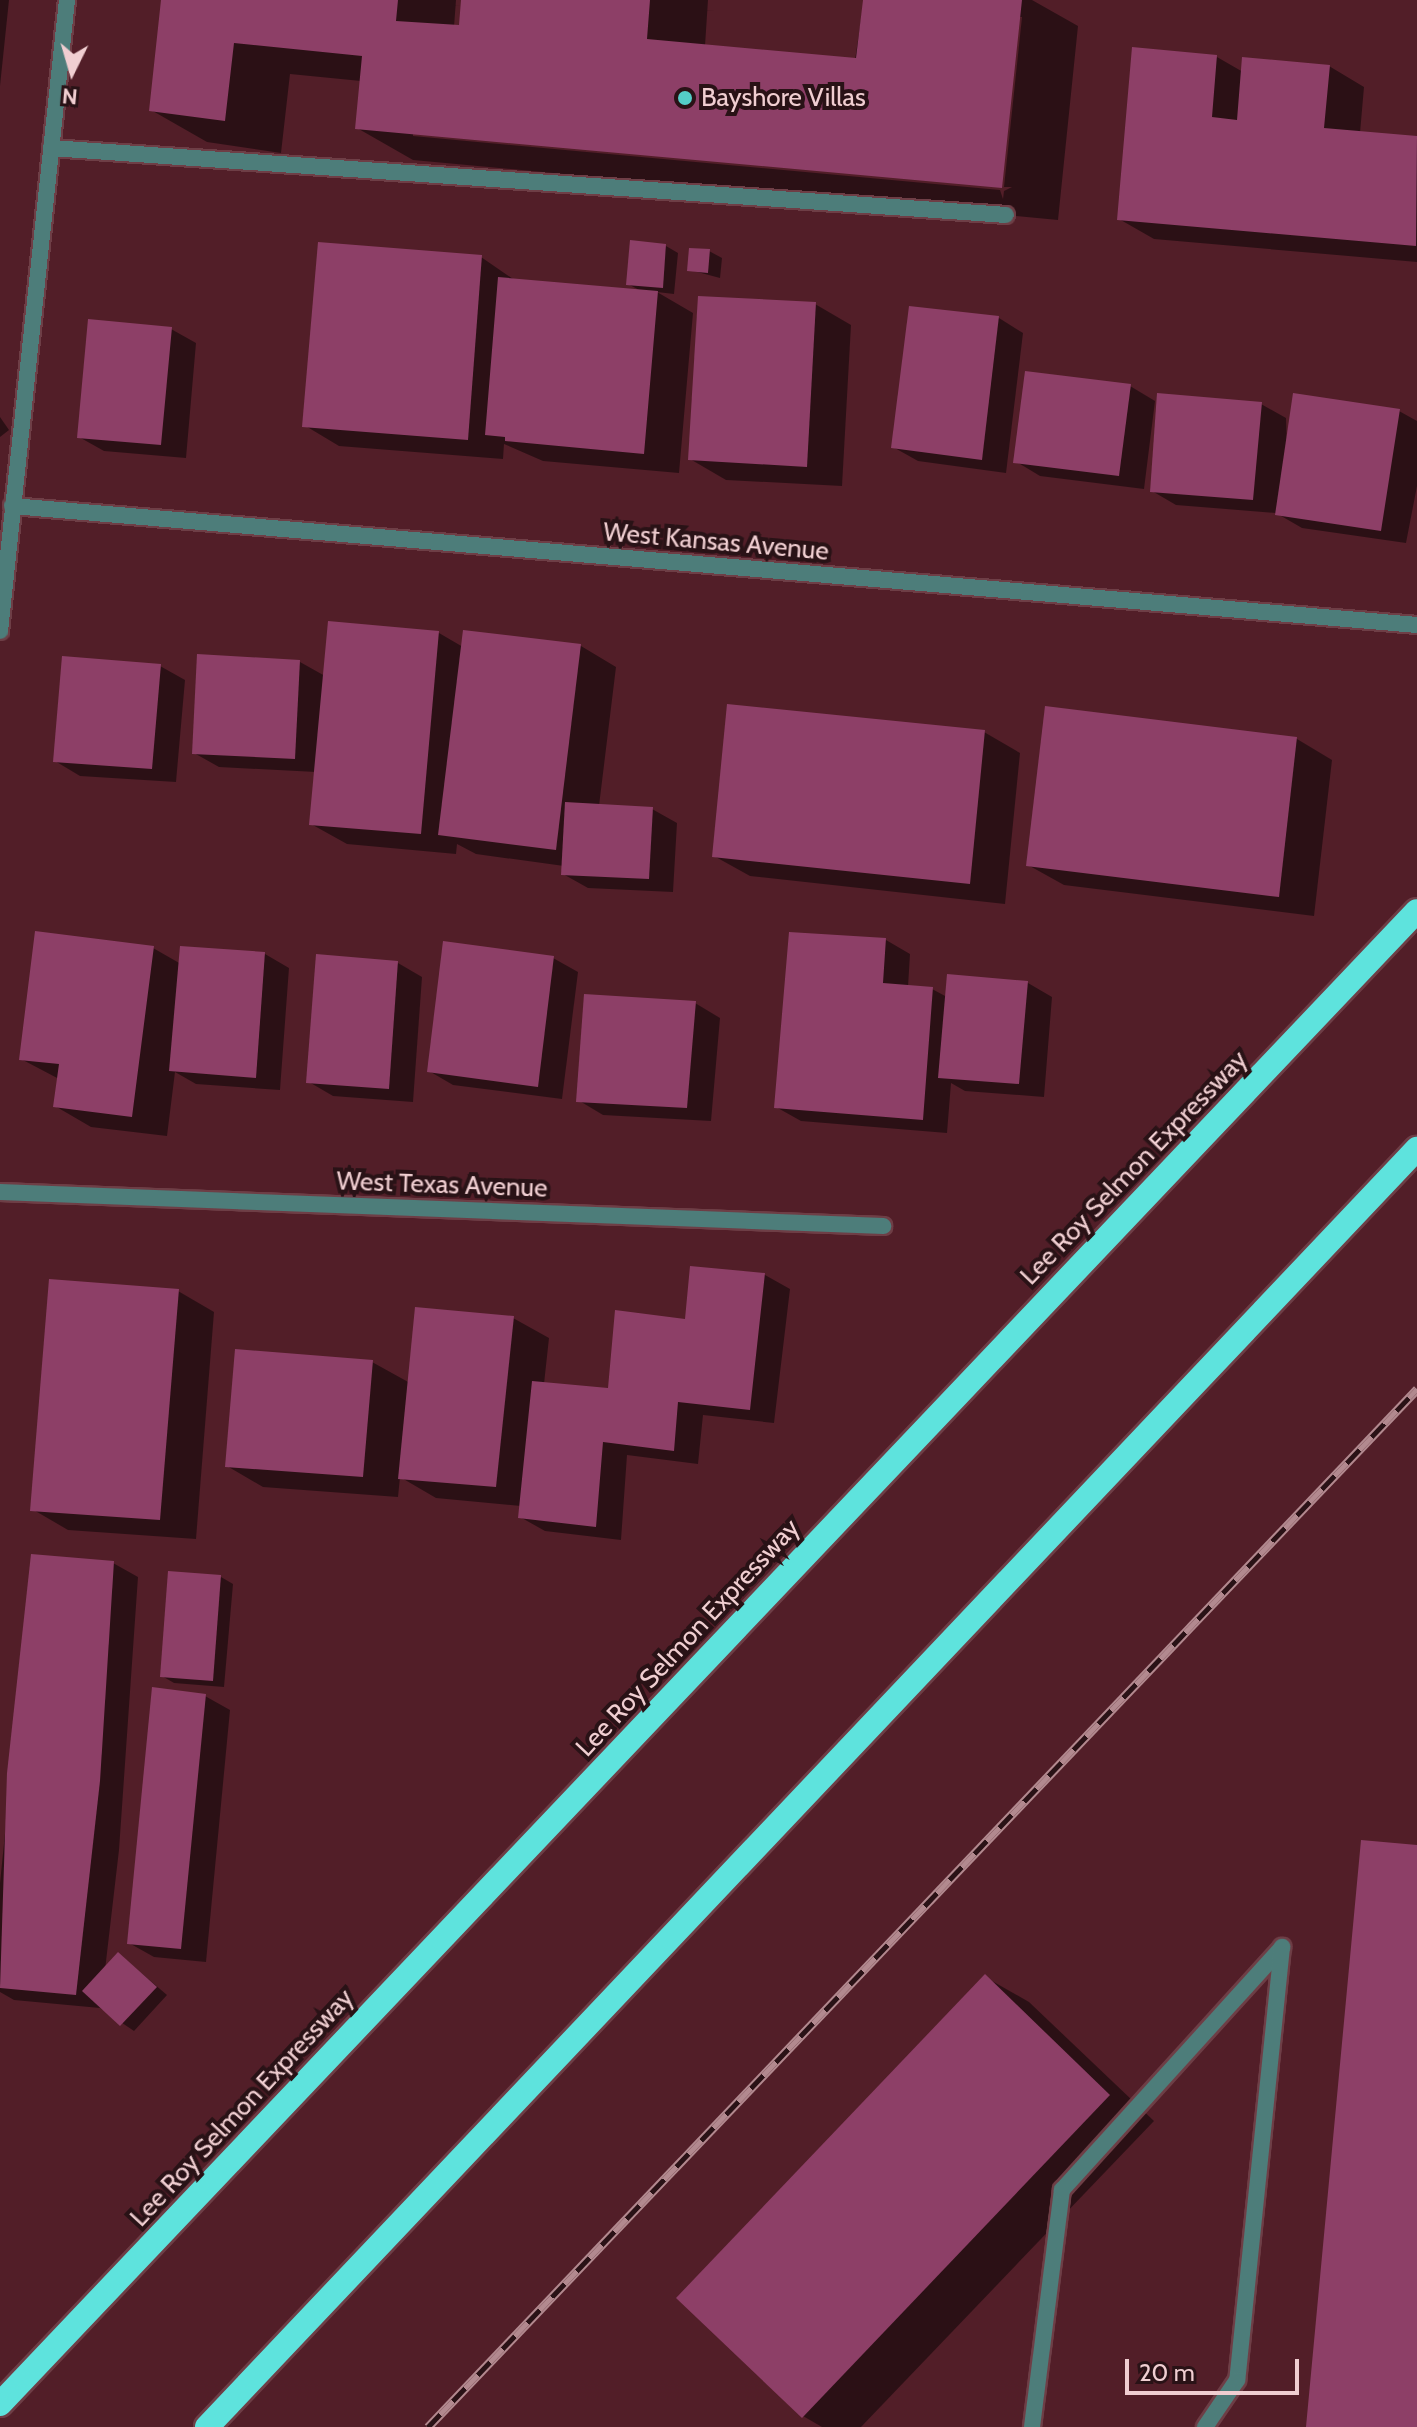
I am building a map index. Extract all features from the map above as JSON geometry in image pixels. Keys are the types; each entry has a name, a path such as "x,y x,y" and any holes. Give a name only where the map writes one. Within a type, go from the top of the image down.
{"highway":[{"name":"Lee Roy Selmon Expressway","path":"0,2404 1417,911"},
{"path":"207,2427 1417,1149"}],"street":[{"path":"0,631 67,0"},
{"path":"51,148 1006,215"},
{"name":"West Kansas Avenue","path":"12,506 1417,625"},
{"name":"West Texas Avenue","path":"0,1192 883,1226"},
{"path":"1032,2427 1062,2190 1282,1947 1237,2380 1205,2427"}],"building":[{"name":"Bayshore Villas","path":"161,0 398,0 396,21 459,25 461,0 650,0 647,39 856,58 863,0 1022,0 1002,188 355,129 362,56 234,43 225,121 149,111"},
{"path":"1132,47 1217,55 1212,117 1237,120 1242,57 1330,65 1324,128 1417,136 1416,246 1117,220"},
{"path":"630,240 666,244 663,288 626,285"},
{"path":"318,242 482,255 468,440 302,427"},
{"path":"689,248 710,249 708,273 687,271"},
{"path":"498,277 658,291 644,454 505,441 505,437 485,435"},
{"path":"698,296 816,302 807,467 688,460"},
{"path":"909,306 999,316 982,460 891,448"},
{"path":"88,319 172,327 161,445 77,438"},
{"path":"1025,371 1131,384 1119,476 1013,463"},
{"path":"1157,393 1262,402 1253,500 1150,492"},
{"path":"1293,393 1400,409 1381,531 1275,515"},
{"path":"328,621 439,631 421,834 309,825"},
{"path":"463,630 581,644 556,850 438,835"},
{"path":"197,654 300,660 295,759 192,754"},
{"path":"62,656 161,664 152,769 53,762"},
{"path":"727,704 985,730 970,884 712,857"},
{"path":"1045,706 1297,737 1279,897 1026,866"},
{"path":"565,802 653,807 649,879 561,875"},
{"path":"35,931 154,946 132,1117 53,1107 59,1064 19,1060"},
{"path":"789,932 886,938 883,983 933,987 923,1120 774,1108"},
{"path":"443,941 554,956 538,1087 427,1072"},
{"path":"180,946 265,952 256,1078 169,1071"},
{"path":"316,954 398,961 389,1089 306,1083"},
{"path":"947,974 1028,981 1019,1084 938,1078"},
{"path":"584,994 696,1001 687,1108 576,1102"},
{"path":"690,1266 765,1273 750,1410 678,1402 674,1451 603,1442 596,1527 518,1518 532,1381 608,1388 615,1310 685,1319"},
{"path":"49,1279 179,1289 160,1520 30,1511"},
{"path":"415,1307 514,1316 496,1487 398,1479"},
{"path":"235,1349 373,1360 363,1477 225,1467"},
{"path":"31,1554 114,1561 100,1781 76,1995 0,1988 7,1773"},
{"path":"168,1571 221,1575 213,1681 160,1677"},
{"path":"152,1687 206,1694 181,1949 127,1944"},
{"path":"1361,1840 1417,1845 1417,2427 1306,2427"},
{"path":"118,1952 157,1987 120,2026 82,1991"},
{"path":"985,1974 1110,2095 802,2418 676,2298"}],"railway":[{"path":"428,2427 1417,1389"}],"place":[{"name":"Bayshore Villas","path":"685,98"}]}
